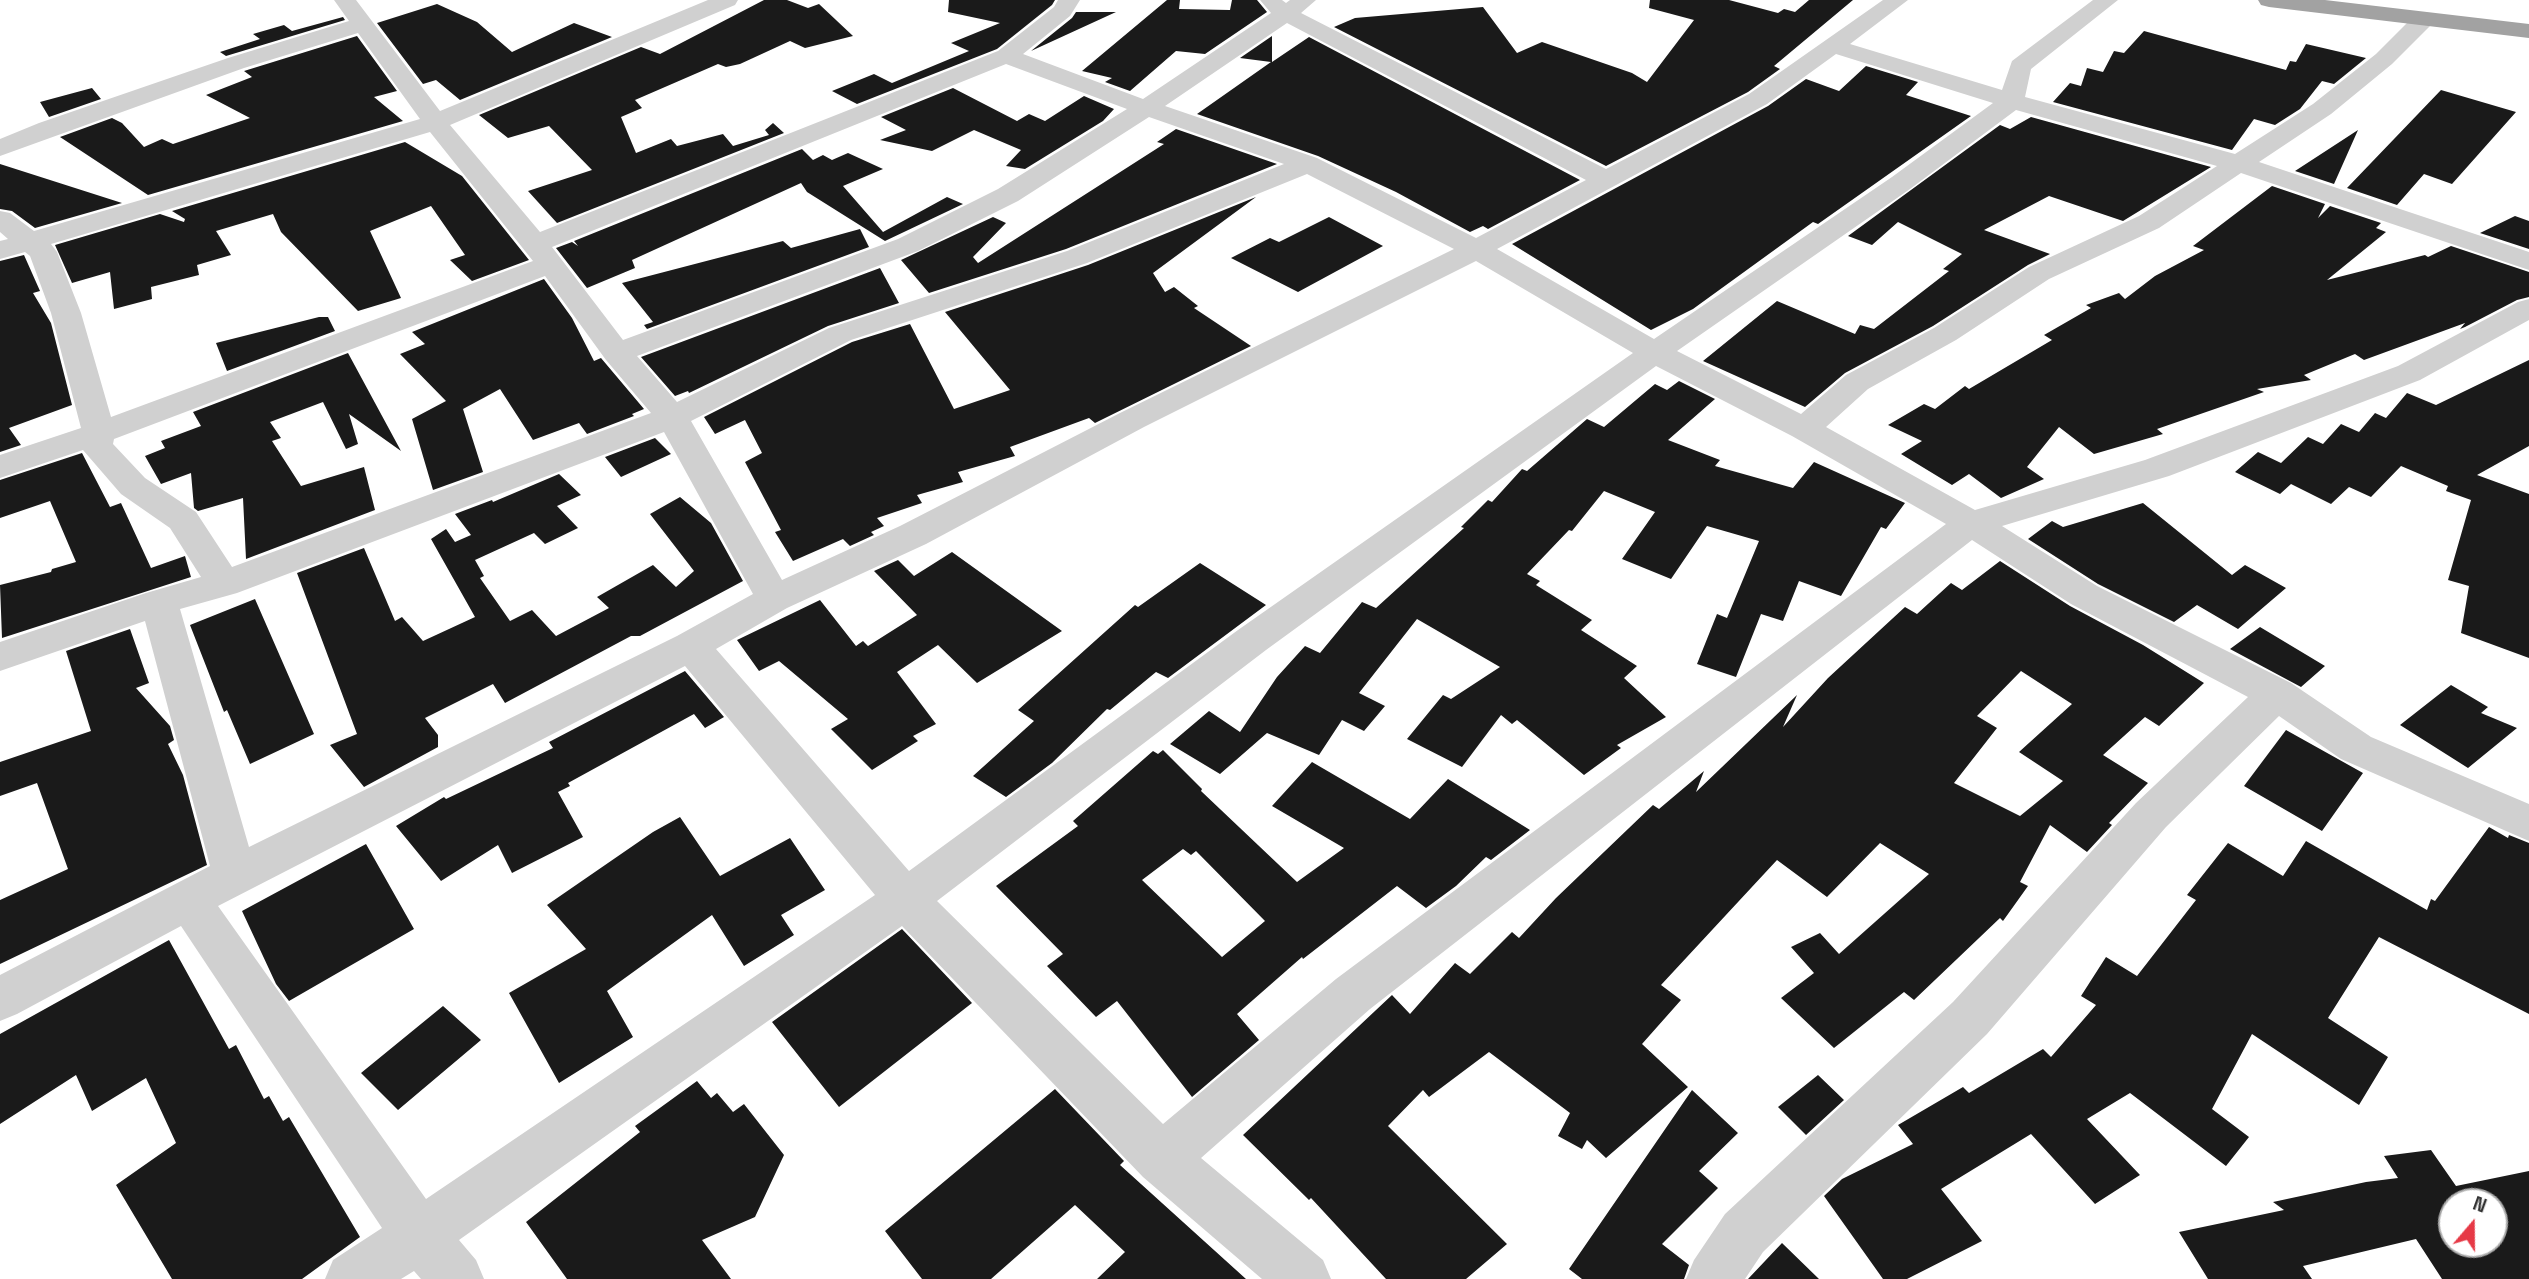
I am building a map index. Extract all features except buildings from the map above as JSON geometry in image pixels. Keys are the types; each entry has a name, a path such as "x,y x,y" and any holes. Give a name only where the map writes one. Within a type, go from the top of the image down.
{"highway":[{"path":"2269,0 2529,31"},
{"path":"2365,0 2529,20"}],"street":[{"path":"345,0 435,122 543,254 617,353 672,417 774,599"},
{"path":"0,250 435,122 727,0"},
{"path":"0,467 99,433 543,254 1006,55 1062,11 1069,0"},
{"path":"0,999 235,874 691,646 774,599 913,535 1132,419 1403,288 1758,99 1897,0"},
{"path":"352,1279 419,1236 905,899 1252,640 1901,183 2011,100 2020,66 2107,0"},
{"path":"617,353 908,245 1008,195 1146,108 1286,4 1606,180"},
{"path":"1804,429 1857,382 1945,334 2039,273 2150,222 2322,109 2384,59 2425,18"},
{"path":"0,148 48,128 363,24"},
{"path":"1833,46 2011,100 2236,163 2529,261"},
{"path":"1006,55 1146,108 1308,164 1476,249 1656,353 1804,429 1971,523 2084,595 2277,694 2356,748 2529,823"},
{"path":"0,657 159,602 224,584 672,417 839,334 1077,257 1308,164"},
{"path":"0,219 43,252 66,313 99,433 96,445 133,485 183,520 224,584"},
{"path":"1161,1159 1353,994 1971,523 2157,468 2396,378 2529,308"},
{"path":"159,602 235,874"},
{"path":"691,646 905,899 1161,1159 1304,1279"},
{"path":"1713,1279 1744,1233 1970,1018 2151,815 2277,694"},
{"path":"188,899 419,1236 457,1279"}]}
